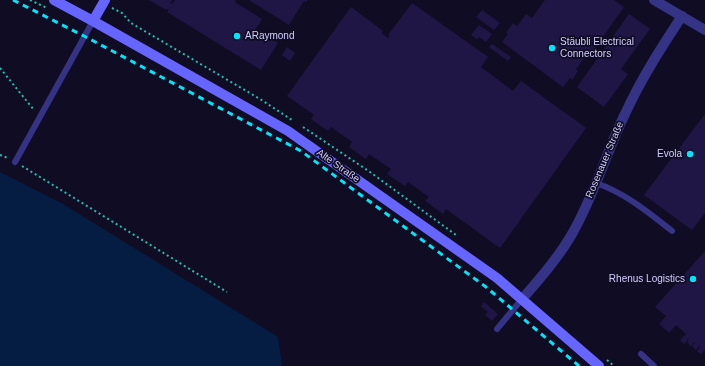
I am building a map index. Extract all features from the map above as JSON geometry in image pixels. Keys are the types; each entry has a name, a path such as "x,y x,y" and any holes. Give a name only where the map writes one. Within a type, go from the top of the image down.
{"street":[{"name":"Alte Straße","path":"54,0 288,131 497,278 599,366"},
{"path":"654,0 705,30"},
{"path":"93,21 104,2"},
{"name":"Rosenauer Straße","path":"522,299 547,270 572,234 596,183 628,108 652,63 682,16"}],"lane":[{"path":"15,162 93,21"},
{"path":"596,183 629,198 672,231"},
{"path":"497,329 522,299"},
{"path":"641,354 654,366"}],"path":[{"path":"104,2 122,13 131,23 260,99"},
{"path":"0,68 39,118"},
{"path":"15,162 227,292"}],"water":[{"path":"0,172 63,204 278,337 282,366 0,366"}],"building":[{"name":"ARaymond","path":"149,0 172,0 170,3 172,4 175,0 236,0 235,2 262,19 256,29 278,43 261,70 167,12 169,10 166,10"},
{"name":"ARaymond","path":"249,0 308,0 306,2 304,1 289,25"},
{"name":"Stäubli Electrical Connectors","path":"545,0 614,0 624,7 590,55 588,53 576,69 578,71 572,80 570,78 563,87 502,42 513,23 517,26 526,14 532,18"},
{"path":"412,3 488,57 481,67 513,91 521,81 586,128 500,248 446,209 443,214 425,201 429,197 408,182 405,186 387,174 391,169 369,154 366,159 349,147 352,142 331,127 328,131 311,119 314,115 287,96 351,7 383,31 381,33 388,38 390,36 388,35"},
{"path":"482,10 500,23 494,30 476,17"},
{"path":"629,14 650,29 621,69 628,74 604,107 577,87"},
{"path":"479,25 492,34 486,42 479,37 477,39 471,35"},
{"path":"492,44 511,57 508,61 489,47"},
{"path":"287,47 295,53 290,61 282,55"},
{"name":"Evola","path":"705,114 705,213 692,230 644,195"},
{"name":"Rhenus Logistics","path":"705,251 705,350 701,354 697,351 700,347 699,346 696,350 692,346 695,342 691,346 687,342 690,337 684,344 680,340 686,334 676,325 669,333 659,324 666,316 655,307"},
{"path":"484,302 498,314 492,321 485,315 488,312 481,306"}],"railway":[{"path":"13,0 301,151 486,287 579,366"}],"place":[{"name":"ARaymond","path":"237,36"},
{"name":"Stäubli Electrical Connectors","path":"552,48"},
{"name":"Evola","path":"690,154"},
{"name":"Rhenus Logistics","path":"693,279"}]}
